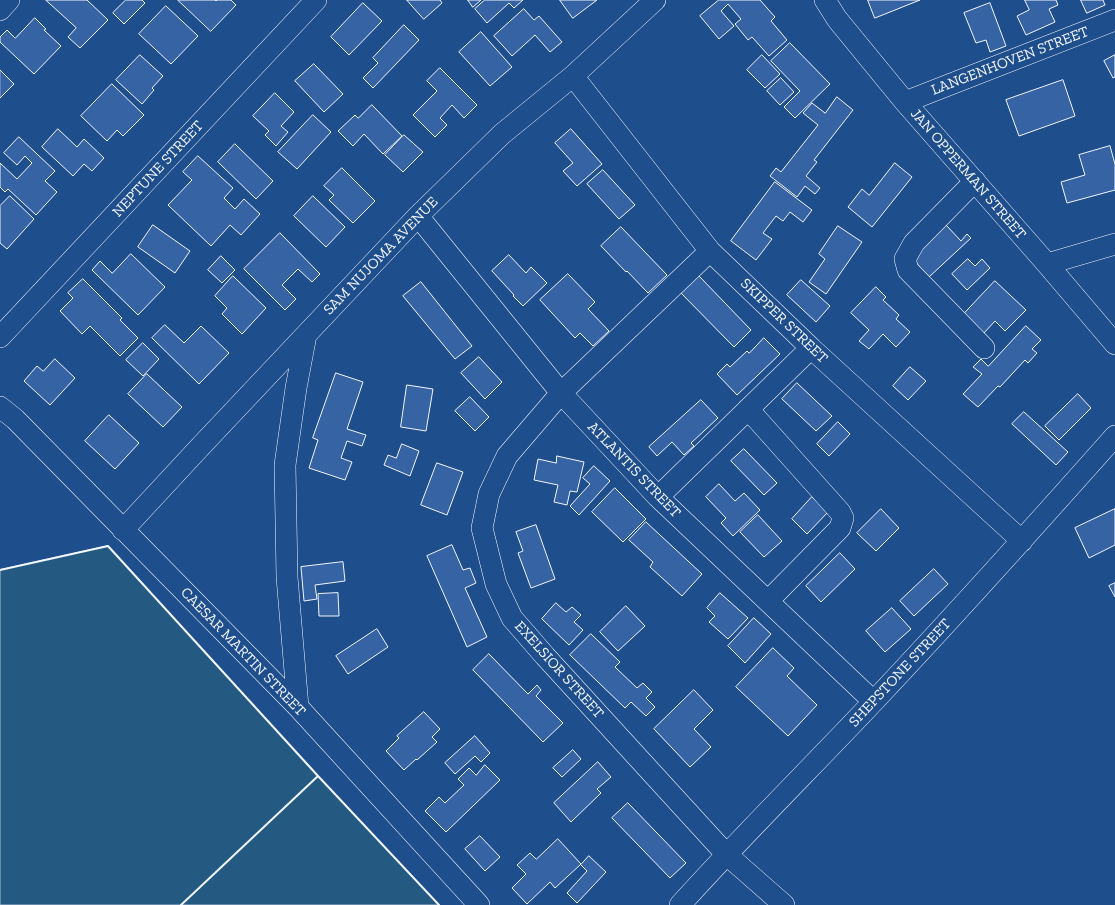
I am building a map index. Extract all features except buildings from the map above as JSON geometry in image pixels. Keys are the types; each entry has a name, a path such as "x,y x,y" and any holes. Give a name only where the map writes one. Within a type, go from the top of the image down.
{"street":[{"path":"0,10 9,0"},
{"name":"NEPTUNE STREET","path":"0,337 316,0"},
{"name":"SAM NUJOMA AVENUE","path":"124,530 200,447 418,216 502,134 573,76 655,0"},
{"name":"JAN OPPERMAN STREET","path":"825,0 837,19 905,102 1115,344"},
{"name":"LANGENHOVEN STREET","path":"905,102 1115,20"},
{"name":"SKIPPER STREET","path":"573,76 710,251 811,348 1022,540"},
{"path":"975,181 914,243 905,259 908,270 984,348"},
{"name":"ATLANTIS STREET","path":"418,216 561,393 658,497 874,701"},
{"path":"1047,264 1115,244"},
{"name":"EXELSIOR STREET","path":"710,251 561,393 507,456 488,494 482,528 496,584 512,618 550,662 726,854 784,905"},
{"path":"298,707 287,577 285,464 296,388 306,336"},
{"path":"658,497 811,348"},
{"name":"CAESAR MARTIN STREET","path":"0,407 15,419 298,707 479,905"},
{"path":"748,409 840,512 843,518 840,528 768,601"},
{"name":"SHEPSTONE STREET","path":"680,905 726,854 874,701 962,607 1115,436"}],"shaded area":[{"path":"108,546 318,776 439,905 0,905 0,570"}],"wall":[{"path":"0,570 108,546 318,776 439,905"},
{"path":"181,905 318,776"}]}
